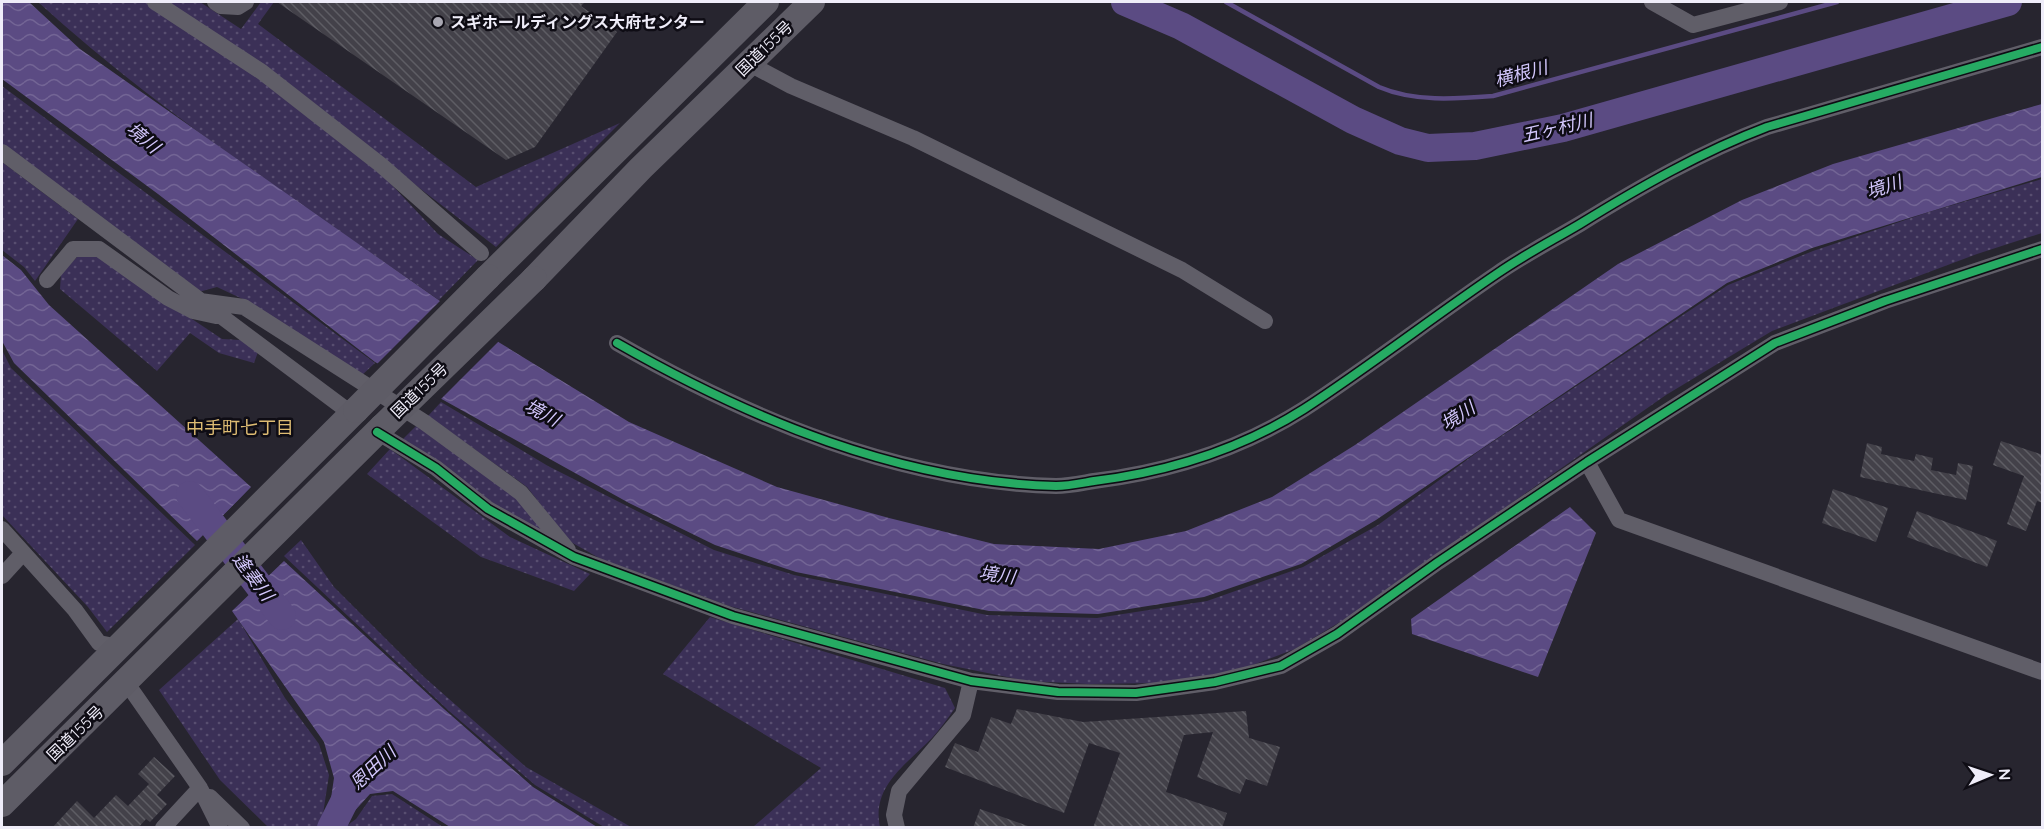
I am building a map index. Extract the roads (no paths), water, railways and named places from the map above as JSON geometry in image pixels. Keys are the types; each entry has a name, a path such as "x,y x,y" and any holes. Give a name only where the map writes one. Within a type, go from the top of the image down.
{"highway":[{"name":"国道155号","path":"2,763 352,414 484,265 766,2"},
{"name":"国道155号","path":"2,804 534,279 804,4"}],"street":[{"path":"155,2 262,72 381,165 484,265"},
{"path":"215,2 221,6 238,8 246,2"},
{"path":"1652,2 1693,25 1780,2"},
{"path":"617,343 691,385 860,453 960,477 1059,486 1139,476 1195,459 1254,436 1303,410 1501,271 1633,192 1726,142 1767,127 2043,47"},
{"path":"748,63 791,86 913,138 1182,270 1265,321"},
{"path":"2,152 352,414"},
{"path":"46,280 74,249 99,249 168,298 193,311 223,318"},
{"path":"378,431 436,468 488,509 574,557 733,616 971,681 1058,692 1136,693 1215,682 1281,666 1338,634 1438,562 1587,462 1774,343 1885,301 2043,249"},
{"path":"200,301 244,307 424,422 521,493 574,557"},
{"path":"1587,462 1619,520 2043,672"},
{"path":"2,529 75,610 99,643 119,647"},
{"path":"2,576 23,553"},
{"path":"131,676 200,788 220,828"},
{"path":"897,828 894,815 900,791 963,715 971,681"},
{"path":"163,828 200,788"},
{"path":"200,788 242,828"}],"water":[{"name":"境川","path":"2,2 29,2 80,49 500,343 629,422 777,487 994,544 1099,549 1186,531 1272,497 1355,445 1618,264 1742,200 1833,164 2042,104 2042,177 1812,248 1727,283 1376,520 1301,564 1204,597 1098,614 989,611 796,572 715,545 629,503 375,362 158,194 2,79"},
{"path":"2,255 21,270 49,305 251,487 198,542 14,363 2,341"},
{"path":"1570,507 1596,533 1538,677 1412,634 1411,619"},
{"path":"284,561 444,709 533,787 597,827 450,827 393,791 370,794 340,827 328,819 334,778 324,742 232,611"}],"waterway":[{"name":"五ヶ村川","path":"1125,2 1181,26 1353,120 1400,141 1428,148 1475,146 1563,128 2008,2"},
{"name":"横根川","path":"1226,2 1379,87 1406,95 1449,98 1493,96 1837,2"},
{"name":"逢妻川","path":"190,495 282,616"},
{"name":"恩田川","path":"331,828 351,788"}],"place":[{"name":"スギホールディングス大府センター","path":"438,22"}],"district":[{"name":"中手町七丁目","path":"240,428"}]}
